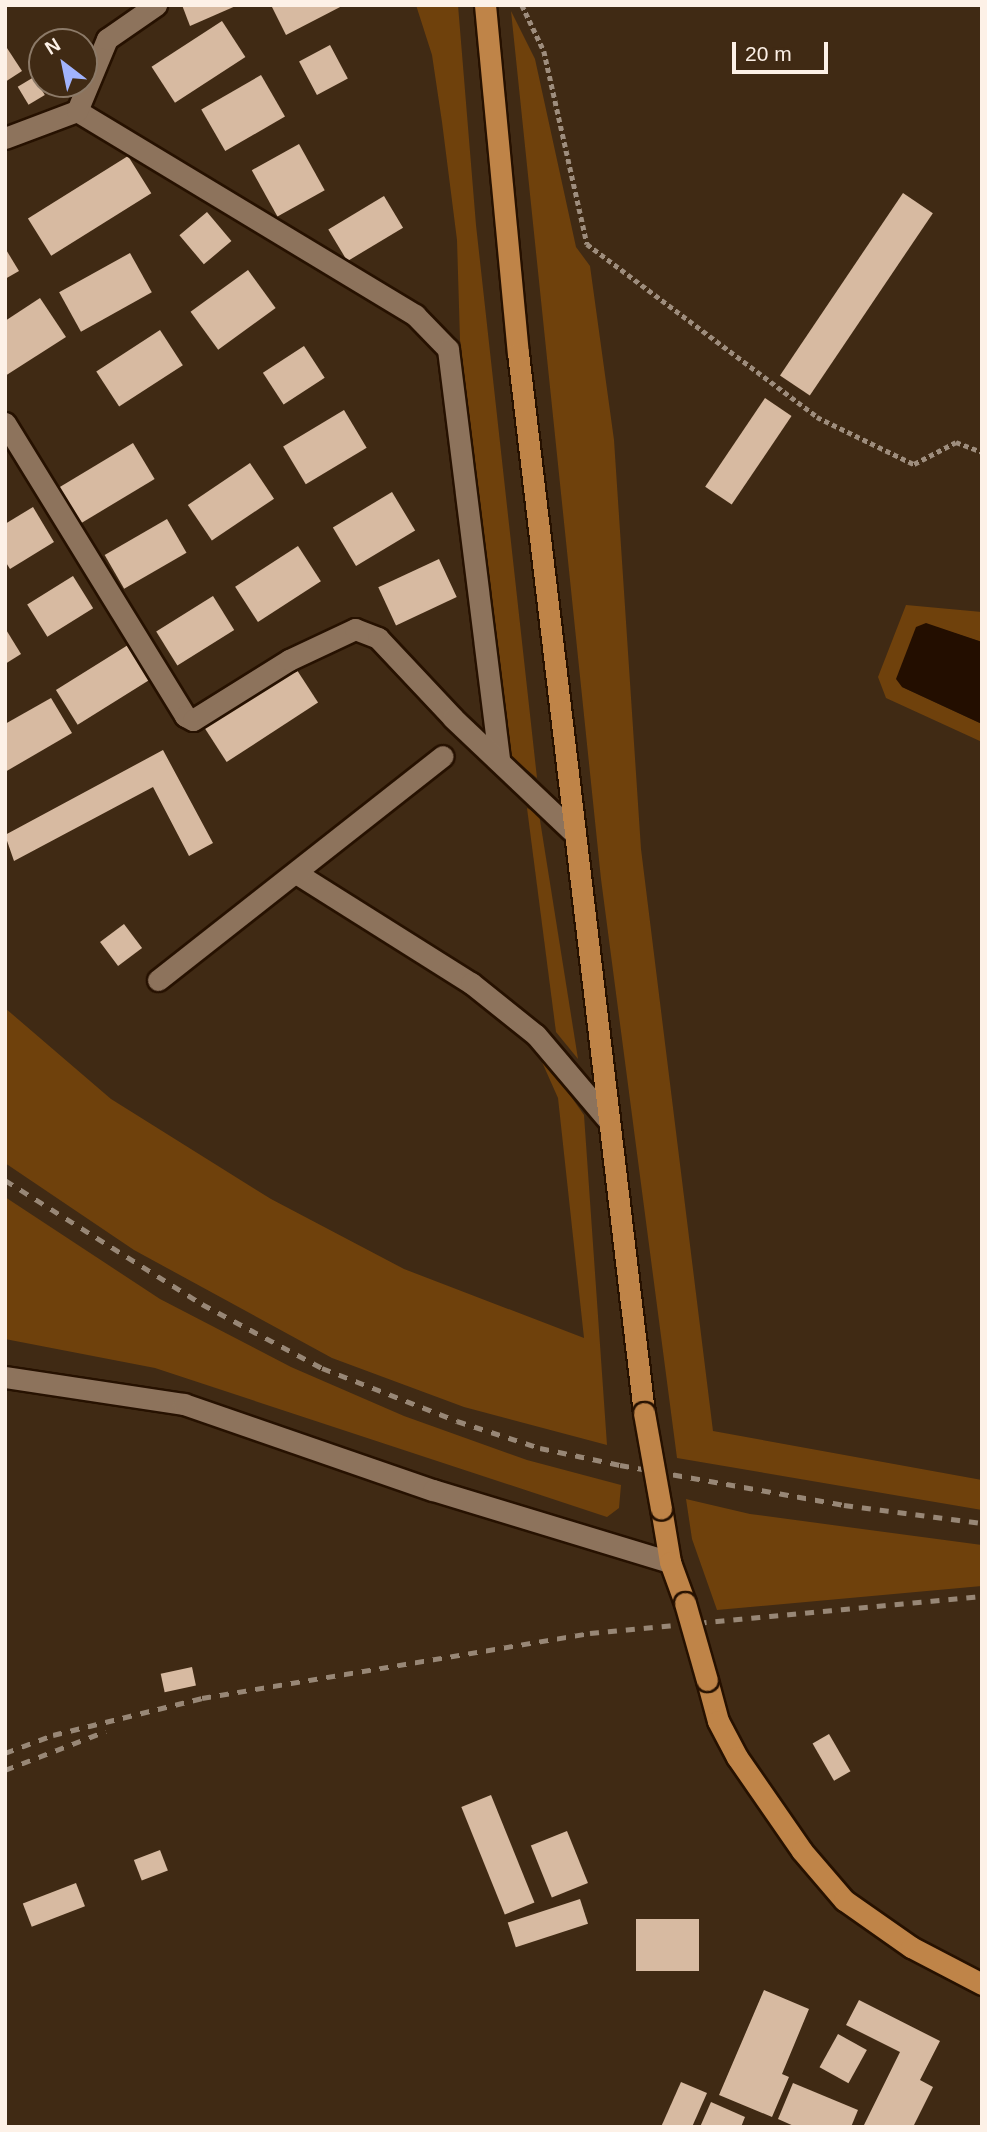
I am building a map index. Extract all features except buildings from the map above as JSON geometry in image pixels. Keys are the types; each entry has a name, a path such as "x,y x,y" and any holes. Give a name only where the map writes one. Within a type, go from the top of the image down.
{"main road":[{"path":"485,5 518,352 572,831 610,1121 644,1413 670,1562 685,1603 718,1721 737,1757 802,1852 844,1900 911,1947 982,1984"}],"street":[{"path":"5,138 77,111 107,39 156,5"},
{"path":"77,111 415,314 448,349 499,759"},
{"path":"5,423 185,716 193,720 289,660 355,629 378,638 453,718 572,831"},
{"path":"159,980 443,756"},
{"path":"296,873 471,983 536,1035 610,1121"},
{"path":"5,1377 184,1404 433,1490 670,1562"}],"path":[{"path":"522,5 544,51 587,244 817,417 914,464 956,442 982,452"}],"shaded area":[{"path":"416,5 458,5 476,225 537,778 506,753 460,340 457,240 432,55"},
{"path":"511,11 535,59 576,247 590,266 614,440 641,849 713,1431 982,1480 982,1510 677,1458 601,879"},
{"path":"906,605 982,612 982,642 926,624 902,687 982,724 982,742 886,698 878,677"},
{"path":"926,623 982,642 982,724 902,687 896,679 916,627"},
{"path":"527,808 539,814 578,1059 556,1032"},
{"path":"5,1008 111,1099 271,1199 404,1269 584,1338 558,1098 534,1044 584,1115 607,1445 464,1407 332,1358 134,1250 5,1163"},
{"path":"5,1197 160,1299 291,1367 404,1416 527,1460 621,1485 619,1508 607,1517 155,1368 5,1339"},
{"path":"686,1499 750,1514 982,1545 982,1586 717,1610 692,1539"}],"railway":[{"path":"5,1180 202,1304 322,1368 457,1421 540,1448 620,1465 844,1505 982,1523"},
{"path":"5,1753 53,1735 202,1698 590,1633 982,1596"},
{"path":"5,1770 106,1731"}]}
